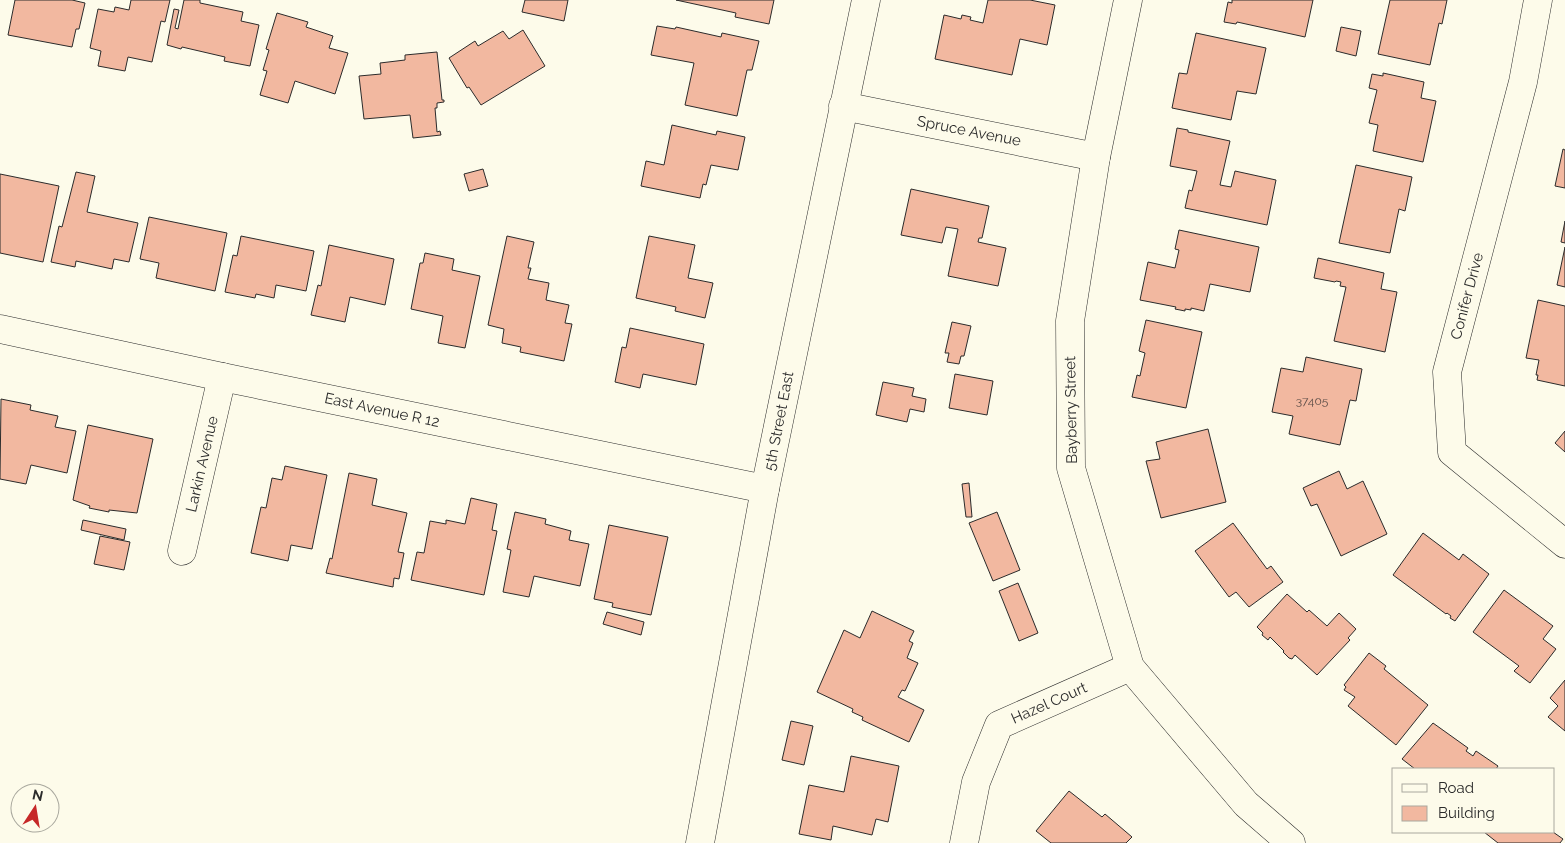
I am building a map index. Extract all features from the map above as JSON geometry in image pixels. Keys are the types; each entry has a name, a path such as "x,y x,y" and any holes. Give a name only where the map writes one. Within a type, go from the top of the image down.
{"street":[{"name":"5th Street East","path":"700,843 765,489 866,0"},
{"name":"Bayberry Street","path":"1128,0 1096,156 1070,321 1071,468 1130,667 1246,804 1291,843"},
{"name":"Conifer Drive","path":"1538,0 1523,82 1447,372 1452,452 1565,544"},
{"name":"Spruce Avenue","path":"843,106 1096,156"},
{"name":"East Avenue R 12","path":"0,330 765,489"},
{"name":"Larkin Avenue","path":"182,551 222,377"},
{"name":"Hazel Court","path":"964,843 976,782 999,725 1130,667"}],"building":[{"path":"15,0 72,0 85,3 79,29 76,29 72,47 8,35"},
{"path":"131,0 170,0 165,22 161,21 152,62 128,57 125,71 98,66 101,51 90,48 98,9 114,12 115,7 129,10"},
{"path":"184,0 200,0 200,3 243,12 241,21 259,25 250,66 224,61 225,57 167,45 174,9 179,10 175,28 178,29"},
{"path":"525,0 568,0 564,21 522,12"},
{"path":"676,0 774,0 769,24 735,17 736,13"},
{"path":"988,0 1030,0 1055,5 1047,45 1020,39 1012,75 935,59 944,15 961,19 962,15 971,17 970,20 983,23"},
{"path":"1232,0 1313,0 1305,37 1237,22 1236,24 1224,22 1228,2 1232,3"},
{"path":"1390,0 1447,0 1442,24 1439,23 1430,65 1378,54"},
{"path":"277,13 308,22 306,27 333,36 329,48 348,53 335,94 295,81 288,103 260,95 267,71 263,70 269,50 266,49"},
{"path":"657,26 675,29 676,27 721,37 722,33 759,41 752,70 747,70 737,116 685,105 694,63 651,55"},
{"path":"1341,27 1361,31 1356,56 1336,51"},
{"path":"523,30 545,66 481,105 469,87 467,88 449,58 475,41 478,46 503,31 509,39"},
{"path":"1196,33 1266,48 1256,94 1237,91 1231,120 1172,108 1179,73 1187,74"},
{"path":"437,52 442,100 444,102 437,103 437,108 435,108 437,132 440,131 441,135 413,138 410,115 364,119 359,76 381,74 380,63 405,60 405,55"},
{"path":"1383,73 1424,82 1421,98 1436,101 1423,162 1373,151 1378,125 1369,123 1377,90 1369,88 1372,74 1383,76"},
{"path":"672,125 716,135 717,131 745,137 738,170 711,165 706,185 703,184 700,198 641,186 646,161 664,165"},
{"path":"1177,128 1230,141 1220,185 1231,187 1235,171 1276,180 1267,225 1185,208 1189,190 1192,191 1197,171 1170,166"},
{"path":"1563,149 1565,150 1565,188 1555,186"},
{"path":"1356,165 1412,177 1405,211 1399,209 1390,253 1339,243"},
{"path":"483,169 488,186 469,191 464,174"},
{"path":"76,172 95,176 87,212 138,223 129,262 114,259 112,269 76,261 75,267 51,262 59,226 62,227"},
{"path":"0,174 59,186 43,262 0,253"},
{"path":"911,189 989,206 982,238 979,238 978,242 1006,248 998,286 948,276 958,229 946,227 942,243 901,235"},
{"path":"149,217 227,233 215,291 156,278 159,263 140,259"},
{"path":"1565,221 1565,243 1561,242"},
{"path":"1179,230 1259,247 1250,292 1210,284 1204,311 1191,308 1191,310 1185,309 1185,311 1175,309 1176,307 1140,300 1148,262 1175,268 1179,250 1175,249"},
{"path":"241,236 314,251 306,291 276,285 274,298 256,294 255,298 225,292 233,255 237,256"},
{"path":"507,236 534,242 528,268 531,268 528,279 549,283 546,300 569,305 565,323 572,324 564,361 520,352 521,347 502,343 504,329 488,325"},
{"path":"649,236 695,245 688,278 713,283 705,318 675,311 676,307 636,298"},
{"path":"329,245 394,259 385,305 350,297 345,322 311,315 318,285 321,286"},
{"path":"1565,247 1565,287 1557,285"},
{"path":"425,253 454,259 452,270 480,276 465,348 438,343 443,316 411,309 420,263 423,263"},
{"path":"1318,258 1384,273 1381,289 1397,292 1385,352 1334,341 1346,287 1340,286 1341,282 1314,278"},
{"path":"1538,300 1565,306 1565,386 1537,380 1539,360 1526,358"},
{"path":"1146,320 1202,332 1186,408 1132,397 1137,375 1140,376 1145,353 1139,351"},
{"path":"952,322 971,326 964,356 961,356 959,364 947,362 949,353 945,353"},
{"path":"630,328 704,344 696,385 643,374 640,388 615,382 622,347 626,348"},
{"path":"1306,357 1362,369 1356,401 1350,400 1340,445 1289,434 1293,416 1272,412 1281,368 1303,372"},
{"path":"955,374 993,381 987,415 949,408"},
{"path":"883,382 914,388 912,396 926,399 924,412 910,409 907,422 876,415"},
{"path":"1,399 31,405 30,410 58,416 55,427 76,431 67,473 31,465 26,484 0,479"},
{"path":"88,425 153,439 137,513 109,510 109,512 89,508 90,506 73,500"},
{"path":"1208,429 1226,502 1161,518 1146,461 1160,459 1156,442"},
{"path":"1565,431 1565,452 1555,443"},
{"path":"285,466 327,475 312,549 291,545 288,561 251,553 261,507 266,508 272,478 282,480"},
{"path":"1339,471 1347,489 1363,481 1387,534 1341,556 1317,504 1311,506 1303,488"},
{"path":"349,473 377,479 372,505 407,513 398,552 404,553 399,579 394,578 393,587 326,573 330,558 332,559"},
{"path":"969,483 972,517 966,517 962,484"},
{"path":"471,498 497,504 492,530 497,531 484,595 411,580 417,552 424,553 430,521 446,524 446,520 465,524"},
{"path":"515,512 546,519 545,524 571,531 569,540 589,544 580,586 534,576 529,597 503,592 511,550 507,549"},
{"path":"997,512 1020,570 993,581 969,523"},
{"path":"83,520 126,529 124,540 81,530"},
{"path":"1233,523 1267,569 1271,566 1283,582 1249,607 1236,592 1229,597 1195,551"},
{"path":"609,525 668,537 651,615 612,607 613,603 594,599"},
{"path":"1423,533 1459,560 1463,554 1489,574 1455,621 1447,613 1393,575"},
{"path":"100,536 130,542 124,570 94,564"},
{"path":"1018,583 1038,633 1019,641 999,591"},
{"path":"1504,590 1553,626 1543,639 1556,649 1530,683 1514,671 1519,666 1473,632"},
{"path":"1287,594 1307,612 1309,610 1327,626 1339,613 1356,629 1348,638 1350,640 1317,675 1295,655 1292,659 1289,658 1270,637 1268,640 1262,635 1263,633 1257,627"},
{"path":"872,611 914,631 909,641 913,643 907,658 918,663 905,691 902,690 898,697 924,710 909,742 862,720 863,717 852,712 853,709 817,692 844,630 860,638"},
{"path":"607,612 644,622 641,635 603,624"},
{"path":"1369,653 1386,666 1384,669 1428,705 1396,745 1348,706 1355,697 1344,690 1346,687 1344,685"},
{"path":"1565,680 1565,731 1548,717 1558,706 1550,698"},
{"path":"791,721 813,726 804,765 782,760"},
{"path":"1433,723 1468,748 1466,751 1473,756 1476,751 1498,766 1497,768 1414,768 1402,759"},
{"path":"851,756 899,766 888,822 876,819 872,835 833,826 831,840 799,834 809,785 844,792"},
{"path":"1069,791 1102,817 1105,814 1132,837 1126,843 1051,843 1036,831"},
{"path":"1485,833 1554,833 1563,839 1560,843 1498,843"}]}
